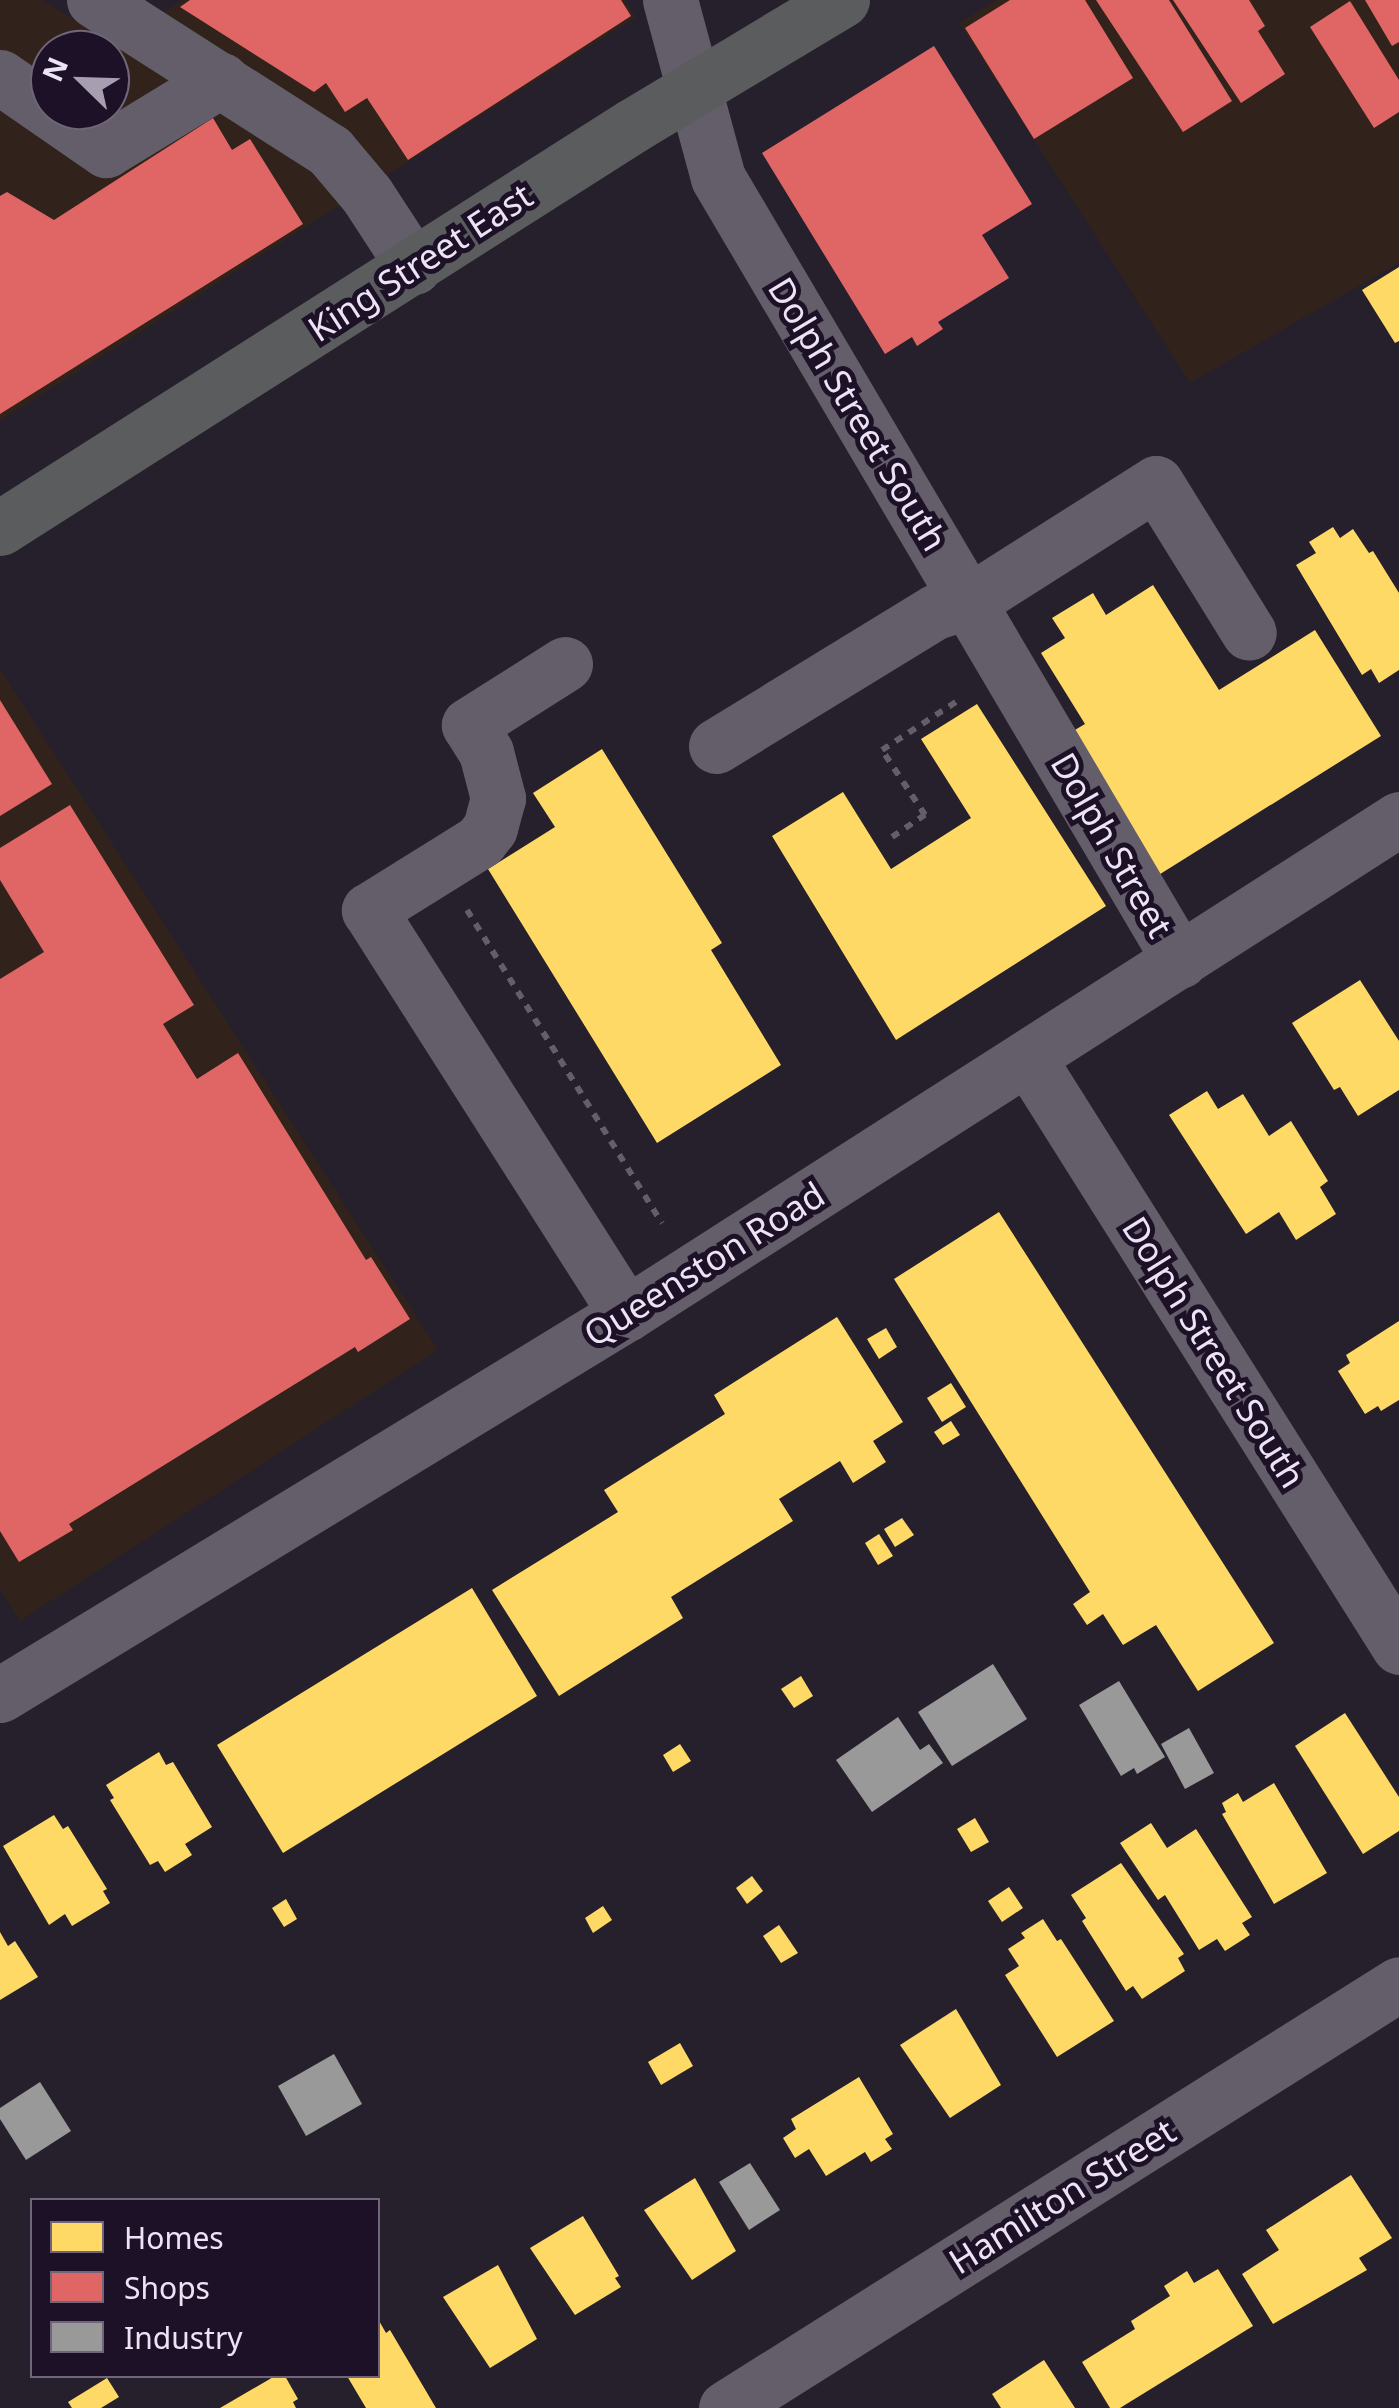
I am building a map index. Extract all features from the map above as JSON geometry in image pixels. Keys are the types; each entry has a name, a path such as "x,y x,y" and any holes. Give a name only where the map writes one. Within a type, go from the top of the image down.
{"main road":[{"name":"King Street East","path":"0,528 695,88 842,0"}],"street":[{"name":"Dolph Street South","path":"670,0 718,178 1044,730"},
{"path":"127,7 220,80 330,152 367,195 414,267"},
{"path":"0,78 106,150 220,80"},
{"path":"716,746 935,612 970,600 1156,483 1249,633"},
{"path":"565,664 469,725 486,752 498,798 497,814 480,841 368,910 626,1314"},
{"name":"Dolph Street","path":"1044,730 1180,961"},
{"name":"Queenston Road","path":"0,1695 626,1314 1399,820"},
{"name":"Dolph Street South","path":"1028,1058 1399,1647"},
{"name":"Hamilton Street","path":"726,2408 1399,1984"}],"path":[{"path":"892,837 925,815 882,750 964,697"},
{"path":"440,866 662,1223"}],"shaded area":[{"path":"0,0 42,0 90,30 30,30 30,130 130,130 130,36 182,0 624,0 636,17 0,421"},
{"path":"996,0 1399,0 1399,263 1190,383 959,23"},
{"path":"0,669 438,1350 20,1621 0,1589"}],"building: Homes":[{"path":"1399,267 1399,341 1395,343 1362,290"},
{"path":"1333,527 1340,538 1353,529 1369,553 1373,551 1399,593 1399,670 1379,683 1371,669 1362,675 1296,565 1316,553 1309,542"},
{"path":"1153,585 1219,690 1315,630 1381,736 1157,876 1068,734 1085,724 1041,653 1065,638 1052,618 1093,593 1106,615"},
{"path":"977,704 1106,906 896,1040 772,836 843,792 891,869 971,818 921,739"},
{"path":"602,749 722,943 711,950 781,1065 657,1143 488,869 555,827 533,793"},
{"path":"1360,980 1399,1041 1399,1090 1358,1116 1340,1087 1334,1090 1292,1023"},
{"path":"1207,1091 1218,1109 1243,1094 1269,1136 1291,1121 1328,1181 1320,1187 1336,1214 1296,1240 1279,1212 1246,1234 1169,1115"},
{"path":"999,1212 1274,1643 1198,1691 1156,1625 1123,1645 1103,1614 1087,1625 1073,1604 1090,1592 894,1279"},
{"path":"837,1317 903,1422 873,1441 886,1462 853,1483 840,1461 779,1499 793,1521 671,1597 683,1618 559,1696 492,1590 618,1512 604,1490 725,1414 714,1395"},
{"path":"1399,1321 1399,1400 1381,1411 1378,1406 1365,1414 1338,1371 1350,1363 1346,1355"},
{"path":"886,1328 897,1347 879,1359 867,1339"},
{"path":"951,1383 966,1407 942,1422 927,1398"},
{"path":"951,1421 960,1435 943,1445 934,1432"},
{"path":"902,1518 914,1535 895,1547 884,1529"},
{"path":"879,1534 893,1556 878,1565 865,1543"},
{"path":"472,1588 537,1696 283,1853 217,1745"},
{"path":"801,1676 813,1696 794,1708 781,1689"},
{"path":"1345,1713 1399,1797 1399,1831 1363,1854 1295,1746"},
{"path":"680,1744 691,1761 673,1772 663,1755"},
{"path":"159,1752 166,1765 173,1762 212,1827 185,1844 192,1855 165,1872 158,1861 150,1865 110,1800 114,1798 106,1785"},
{"path":"1274,1783 1327,1873 1274,1904 1222,1814 1226,1812 1222,1803 1238,1793 1243,1802"},
{"path":"54,1815 63,1829 68,1826 107,1889 103,1891 110,1903 72,1926 65,1914 49,1925 3,1846"},
{"path":"975,1818 989,1842 971,1852 957,1829"},
{"path":"1151,1823 1167,1848 1196,1829 1252,1917 1242,1923 1250,1935 1225,1951 1217,1939 1199,1950 1165,1895 1158,1900 1120,1843"},
{"path":"1121,1863 1184,1954 1178,1958 1185,1971 1142,1999 1133,1986 1126,1991 1082,1921 1086,1918 1071,1895"},
{"path":"752,1876 763,1891 747,1904 736,1888"},
{"path":"1009,1887 1023,1908 1002,1922 988,1901"},
{"path":"286,1899 297,1919 284,1927 272,1908"},
{"path":"603,1906 612,1920 593,1933 585,1918"},
{"path":"1043,1919 1057,1941 1061,1939 1114,2021 1057,2057 1005,1975 1019,1966 1008,1949 1025,1938 1021,1933"},
{"path":"779,1925 798,1953 781,1963 763,1936"},
{"path":"0,1932 8,1946 15,1941 38,1977 0,2000"},
{"path":"956,2009 1001,2085 950,2118 900,2045"},
{"path":"680,2043 693,2066 661,2085 648,2062"},
{"path":"859,2077 893,2134 885,2139 892,2149 871,2162 865,2152 826,2176 809,2149 795,2158 783,2138 796,2129 791,2119"},
{"path":"1351,2175 1392,2238 1359,2258 1367,2270 1273,2324 1242,2274 1279,2250 1266,2230"},
{"path":"695,2178 736,2251 692,2280 644,2210"},
{"path":"583,2216 619,2276 615,2278 621,2287 575,2315 530,2248"},
{"path":"498,2265 537,2339 490,2368 443,2297"},
{"path":"1218,2269 1253,2326 1120,2408 1110,2408 1082,2362 1135,2329 1131,2321 1170,2296 1164,2286 1187,2271 1194,2283"},
{"path":"380,2322 386,2333 390,2330 436,2408 366,2408 348,2378 380,2378"},
{"path":"1044,2360 1075,2408 1001,2408 992,2394"},
{"path":"107,2378 119,2397 101,2408 72,2408 68,2402"},
{"path":"272,2378 286,2378 298,2399 293,2402 296,2408 220,2408"}],"building: Shops":[{"path":"190,0 621,0 631,16 408,160 367,98 345,112 326,83 314,92 180,7"},
{"path":"1010,0 1085,0 1133,78 1034,139 965,28"},
{"path":"1096,0 1169,0 1232,101 1183,132"},
{"path":"1173,0 1249,0 1265,26 1258,31 1285,74 1241,103"},
{"path":"1365,0 1399,0 1399,42 1392,46"},
{"path":"1350,1 1399,80 1399,112 1374,128 1310,27"},
{"path":"934,46 1032,204 982,235 1009,278 938,322 943,329 917,346 912,337 885,354 762,153"},
{"path":"213,118 232,150 250,139 303,224 0,414 0,196 7,192 54,220"},
{"path":"0,700 52,784 0,816"},
{"path":"70,805 194,1005 163,1024 197,1079 238,1053 366,1260 371,1257 410,1319 358,1352 355,1347 69,1524 73,1530 19,1562 0,1531 0,979 44,952 0,880 0,848"}],"building: Industry":[{"path":"993,1664 1027,1719 952,1766 918,1712"},
{"path":"1119,1681 1165,1757 1137,1774 1134,1768 1121,1776 1079,1705"},
{"path":"898,1717 920,1750 929,1744 943,1763 872,1812 836,1760"},
{"path":"1189,1728 1214,1773 1185,1789 1161,1744"},
{"path":"334,2054 362,2104 306,2136 278,2086"},
{"path":"40,2082 71,2131 26,2160 0,2119 0,2108"},
{"path":"750,2163 780,2210 749,2230 719,2182"}]}
